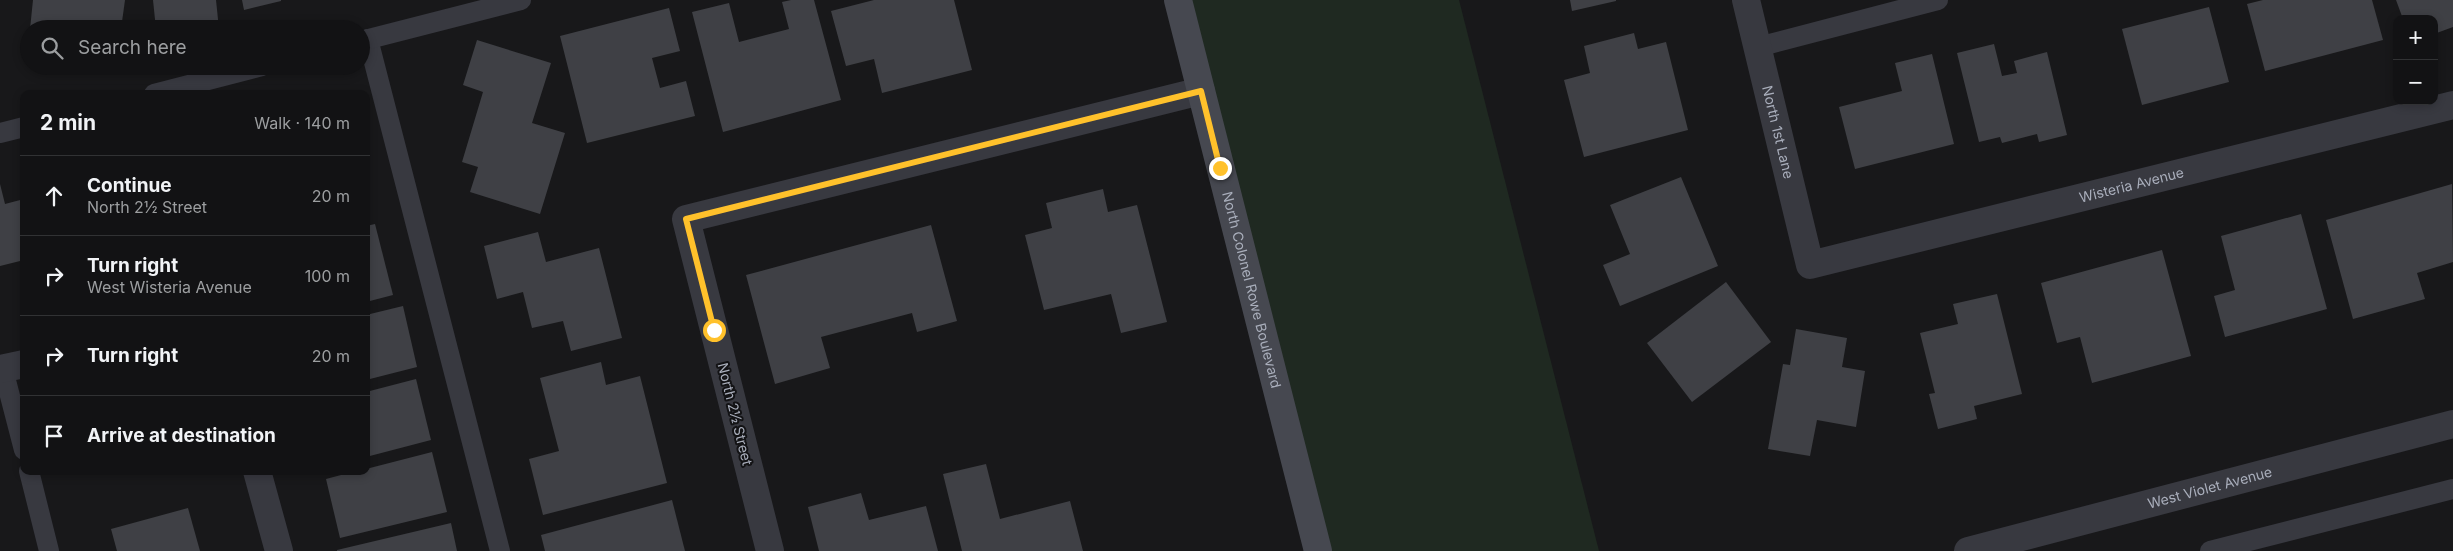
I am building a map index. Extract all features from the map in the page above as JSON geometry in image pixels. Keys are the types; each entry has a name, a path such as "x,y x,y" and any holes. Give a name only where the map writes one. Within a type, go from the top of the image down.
{"main road":[{"name":"North Colonel Rowe Boulevard","path":"1178,0 1318,551"}],"street":[{"name":"North 1st Lane","path":"1746,0 1810,265"},
{"name":"North 2½ Street","path":"770,551 686,219 1201,91"},
{"name":"Wisteria Avenue","path":"1810,265 2453,104"},
{"name":"West Violet Avenue","path":"1968,551 2453,424"},
{"path":"258,475 279,551"}],"lane":[{"path":"370,38 522,0"},
{"path":"1758,47 1938,0"},
{"path":"370,63 500,551"},
{"path":"169,90 227,75"},
{"path":"0,133 20,128"},
{"path":"9,367 20,428"},
{"path":"30,475 49,551"},
{"path":"2210,551 2453,489"}],"shaded area":[{"path":"1188,0 1459,0 1599,551 1327,551"}],"building":[{"path":"33,0 125,0 122,20 31,20"},
{"path":"153,0 216,0 218,20 155,20"},
{"path":"242,0 281,0 281,1 244,10"},
{"path":"814,0 841,100 723,132 692,12 729,3 739,42 789,29 782,2"},
{"path":"874,0 954,0 972,70 882,93 874,59 846,66 831,11"},
{"path":"1570,0 1616,0 1616,1 1572,11"},
{"path":"2263,0 2372,0 2383,40 2265,71 2247,4"},
{"path":"2396,0 2453,0 2453,27 2438,33 2438,15 2402,15"},
{"path":"2209,7 2229,82 2142,105 2122,29"},
{"path":"669,8 680,51 652,58 660,88 686,81 695,116 587,143 560,36"},
{"path":"1634,33 1638,49 1666,42 1688,130 1584,157 1564,80 1590,73 1584,46"},
{"path":"477,40 551,63 532,123 565,133 540,214 470,192 478,167 462,162 483,92 463,85"},
{"path":"1994,44 2002,76 2017,73 2014,61 2047,52 2067,135 2039,142 2037,134 2002,143 2000,137 1979,142 1957,53"},
{"path":"1932,54 1954,144 1855,169 1839,107 1902,91 1895,63"},
{"path":"1681,177 1718,266 1620,306 1603,265 1630,254 1610,205"},
{"path":"0,184 5,204 20,200 20,261 0,266"},
{"path":"2452,184 2453,262 2417,273 2425,299 2353,319 2326,220"},
{"path":"1103,189 1108,212 1137,205 1167,322 1121,333 1111,294 1044,310 1025,235 1052,228 1046,203"},
{"path":"2301,214 2327,309 2225,337 2214,296 2235,290 2221,236"},
{"path":"375,224 393,295 370,301 370,225"},
{"path":"931,225 957,321 917,332 912,313 821,337 830,368 775,384 746,275"},
{"path":"538,232 546,262 599,248 622,338 571,351 563,321 532,328 523,292 497,299 484,246"},
{"path":"2162,250 2191,356 2092,383 2080,337 2057,343 2041,283"},
{"path":"1726,282 1771,342 1692,402 1647,343"},
{"path":"1997,294 2022,394 1974,406 1977,419 1938,429 1929,394 1935,393 1920,333 1958,324 1953,304"},
{"path":"403,306 417,367 370,379 370,314"},
{"path":"1796,329 1847,338 1842,367 1865,371 1856,427 1817,420 1810,456 1768,449 1783,364 1790,365"},
{"path":"601,362 606,385 640,376 667,483 543,515 529,459 559,451 540,378"},
{"path":"416,379 431,440 370,456 370,391"},
{"path":"432,452 447,512 340,538 326,479 341,475 370,475 370,468"},
{"path":"986,464 1000,519 1070,501 1083,551 962,551 943,474"},
{"path":"861,493 869,520 926,506 938,551 819,551 808,507"},
{"path":"672,500 685,551 545,551 541,535"},
{"path":"188,508 200,551 117,551 111,529"},
{"path":"451,523 457,551 337,551 337,550"}],"route":[{"path":"714,330 686,219 1201,91 1220,168"}]}
